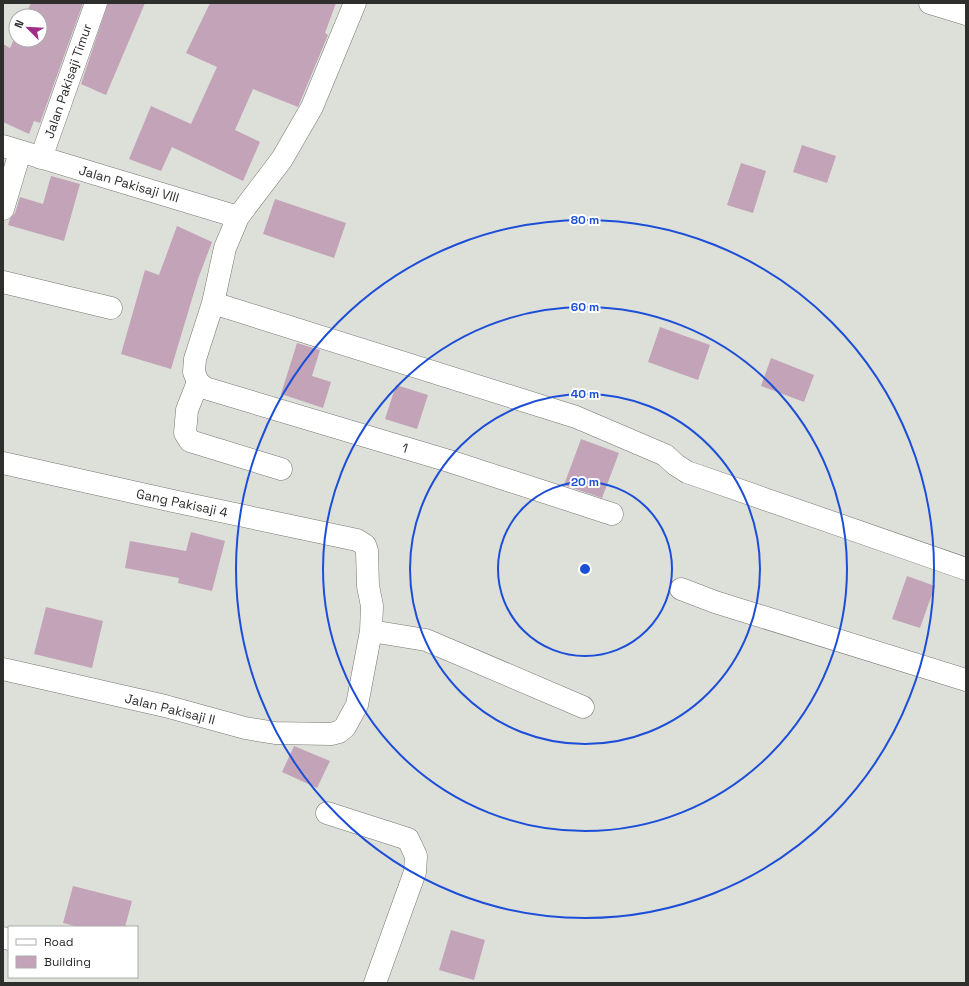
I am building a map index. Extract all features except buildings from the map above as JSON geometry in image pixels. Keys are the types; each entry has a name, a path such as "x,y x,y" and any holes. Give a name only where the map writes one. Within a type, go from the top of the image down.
{"street":[{"name":"Jalan Pakisaji Timur","path":"41,158 96,3"},
{"path":"281,469 190,441 185,433 187,410 198,382 194,372 195,359 213,303 225,248 238,217 282,159 312,107 355,3"},
{"path":"930,3 966,14"},
{"name":"Jalan Pakisaji VIII","path":"12,149 238,217"},
{"path":"3,209 12,149"},
{"path":"3,282 111,308"},
{"path":"213,303 576,417 665,455 687,472 966,569"},
{"name":"1","path":"198,382 205,388 449,461 612,514"},
{"name":"Gang Pakisaji 4","path":"3,463 362,542 367,551 368,586 372,606 371,631"},
{"path":"681,589 714,602 966,680"},
{"path":"371,631 426,640 583,707"},
{"name":"Jalan Pakisaji II","path":"3,669 165,706 245,728 275,733 331,734 339,732 345,726 356,705 371,631"},
{"path":"328,813 408,839 416,856 415,872 376,983"}]}
